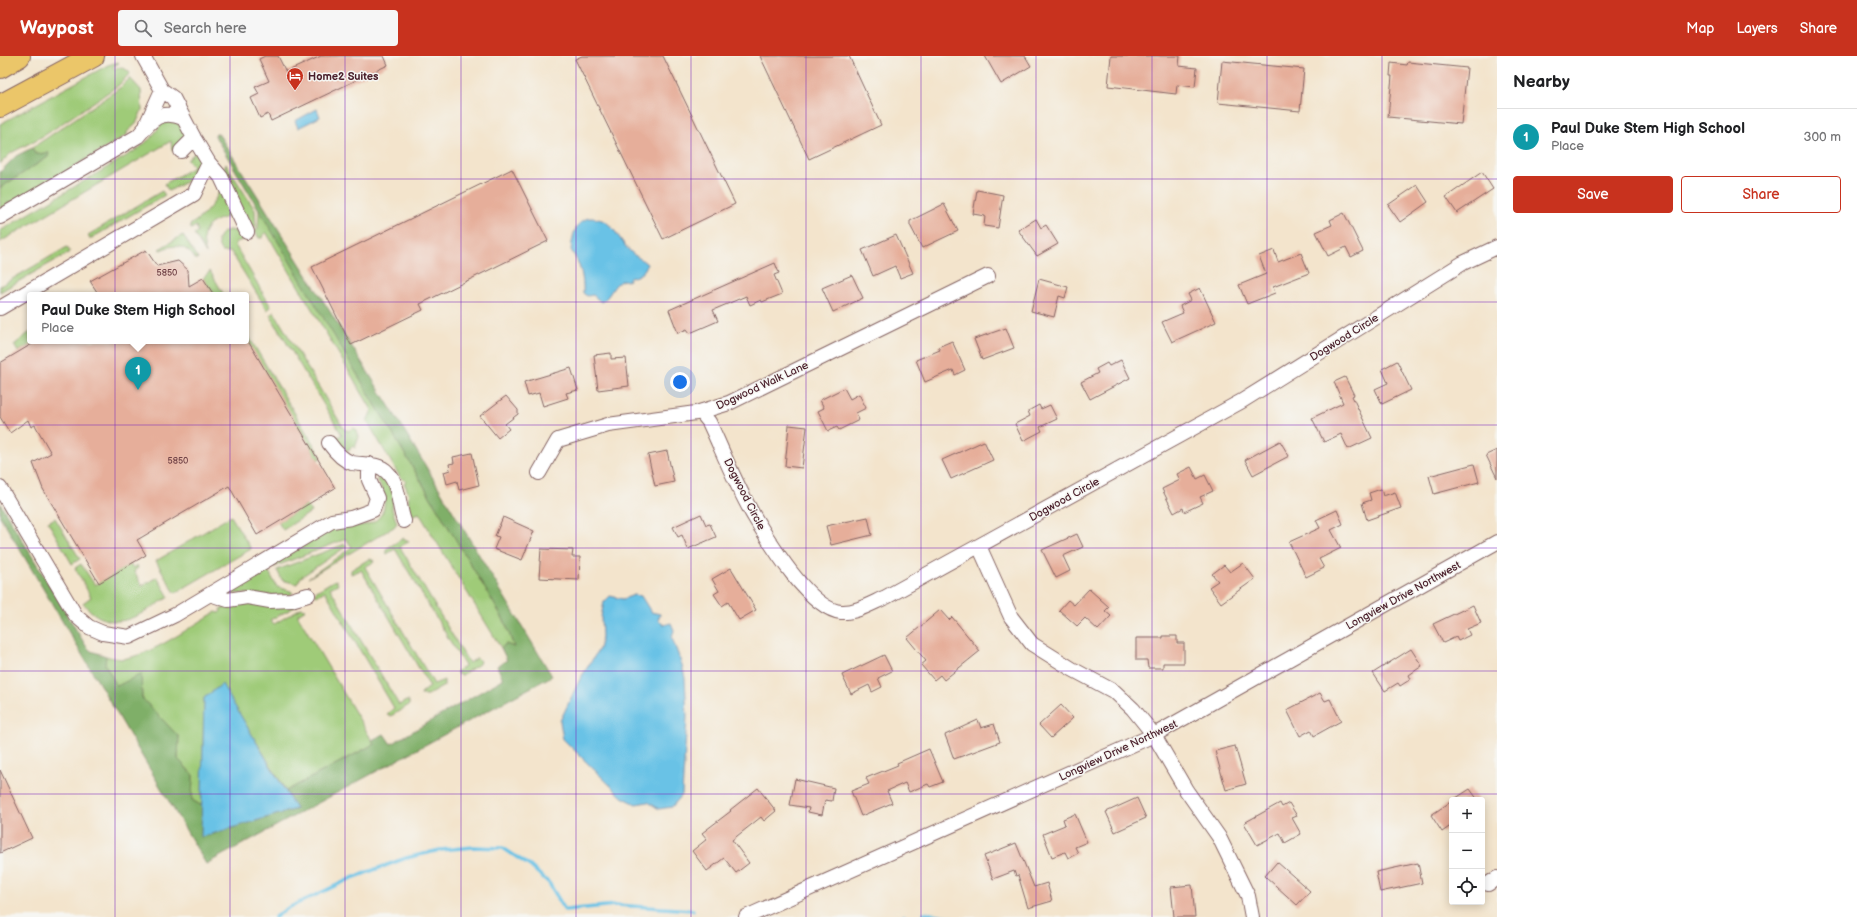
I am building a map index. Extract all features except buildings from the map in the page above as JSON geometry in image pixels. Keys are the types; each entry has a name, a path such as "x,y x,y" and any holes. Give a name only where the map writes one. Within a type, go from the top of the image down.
{"highway":[{"path":"0,67 19,56"},
{"path":"0,106 93,56"}],"street":[{"path":"142,56 162,90 173,98 194,138 210,163 222,177 247,232"},
{"path":"0,217 138,136 146,125 162,90"},
{"path":"146,125 158,116 166,114 183,118"},
{"path":"181,151 194,138"},
{"path":"27,292 194,194 210,163"},
{"name":"Dogwood Circle","path":"701,412 709,422 754,517 793,576 823,606 839,612 852,611 886,597 1242,402 1463,264 1497,247"},
{"name":"Dogwood Walk Lane","path":"539,473 558,440 608,425 701,412 729,403 988,276"},
{"path":"0,308 27,292"},
{"path":"328,443 335,452 351,463 369,464 387,471 398,490 400,510 404,521"},
{"path":"0,488 76,616 89,627 103,633 129,637 176,615 332,521 351,518 373,510 377,498 369,480 369,464"},
{"name":"Longview Drive Northwest","path":"746,917 1154,735 1497,542"},
{"path":"979,546 1011,617 1032,644 1072,669 1115,692 1133,709 1154,735 1186,790 1219,837 1248,896 1252,917"},
{"path":"210,594 228,600 247,597 270,601 291,600 308,595"}],"green space":[{"path":"119,63 113,67 114,69 123,68 130,73 119,85 45,135 11,153 0,164 0,124 108,65"},
{"path":"130,78 141,90 142,110 136,124 127,132 127,135 14,202 7,203 8,205 0,210 0,188 48,157 48,153 35,154 32,148 121,87"},
{"path":"175,119 185,132 186,139 175,151 172,150 171,141 0,242 0,231 138,149 152,137 162,123"},
{"path":"216,133 218,133 398,420 552,676 206,864 0,516 0,503 86,646 91,651 106,656 105,664 117,686 141,674 142,698 179,737 178,759 193,775 192,800 202,806 202,837 296,809 286,791 374,744 372,740 384,734 391,744 503,679 497,666 507,660 501,648 506,644 514,647 505,622 215,136"},
{"path":"32,148 35,154 49,153 48,157 0,188 0,172 16,156"},
{"path":"197,151 202,161 199,173 193,178 169,191 164,184 194,166 188,161 188,159"},
{"path":"226,164 255,210 256,228 252,227 242,210 224,167"},
{"path":"222,185 233,215 218,220 208,227 203,238 206,254 194,234 198,232 196,226 191,229 190,225 201,217 209,208"},
{"path":"162,191 165,195 90,239 88,235"},
{"path":"259,209 505,622 514,647 506,644 501,648 419,513 411,516 409,510 408,492 404,483 406,481 400,477 367,421 372,410 266,232 262,238 259,238 255,231 258,229"},
{"path":"229,230 236,231 243,240 236,242 235,245 271,307 267,310 231,252 222,252 218,245 218,238 222,233"},
{"path":"183,235 198,259 195,259 188,251 180,247 176,246 161,250 159,249"},
{"path":"67,247 70,252 0,292 0,286"},
{"path":"210,271 222,292 212,292 203,278"},
{"path":"274,312 344,429 348,431 353,428 356,429 359,437 355,448 352,446 349,451 342,450 333,438 342,435 270,315"},
{"path":"27,334 27,344 32,344 18,352 14,345"},
{"path":"249,337 321,457 318,460 249,343"},
{"path":"380,475 384,476 394,495 392,509 397,523 394,527 308,578 352,547 346,539 274,567 273,564 334,528 341,526 364,525 378,518 384,507 383,494 377,480"},
{"path":"307,505 311,512 283,530 278,522"},
{"path":"231,516 251,549 175,593 156,561"},
{"path":"55,518 80,559 72,564 48,522"},
{"path":"403,538 409,541 400,547 469,663 477,658 480,661 479,664 462,675 457,674 457,671 465,666 395,549 387,554 386,553 386,549"},
{"path":"345,544 347,546 301,577 297,584 282,580 277,570"},
{"path":"369,559 373,560 374,562 365,567 434,684 444,680 444,686 428,695 421,695 422,692 430,687 361,570 351,574 351,570"},
{"path":"81,564 95,585 130,564 133,568 137,565 138,568 134,571 142,586 157,577 169,597 126,620 115,621 104,619 94,614 83,603 91,597 75,568"},
{"path":"267,568 277,587 293,593 287,596 229,593 229,590"},
{"path":"336,580 338,584 330,588 399,705 409,701 409,705 391,716 387,714 394,708 325,591 317,596 315,595 315,592"},
{"path":"235,603 297,605 270,620 274,624 301,608 306,609 298,614 298,616 374,744 286,791 222,685 204,698 202,806 192,800 193,775 178,759 178,737 142,698 141,675 117,687 105,664 106,656 124,659 149,651 216,612 219,613 221,611 220,609"}],"water":[{"path":"317,109 320,117 298,128 295,121"},
{"path":"588,218 603,221 608,224 613,228 632,253 647,264 645,269 639,275 630,278 628,281 623,280 616,284 607,297 601,302 593,295 587,296 583,293 581,271 571,250 577,227 583,220"},
{"path":"634,595 641,596 651,612 660,614 658,620 664,625 671,623 674,630 672,638 685,678 687,717 682,795 672,807 659,809 648,802 636,804 622,797 563,739 560,721 580,679 599,649 602,637 601,617 604,602 610,596 623,599"},
{"path":"222,684 296,809 201,837 204,698"}],"waterway":[{"path":"275,917 288,908 352,878 406,858 440,850 474,847 503,848 530,866 549,883 565,910 616,905 693,910"},
{"path":"924,913 951,917"}],"place":[{"name":"Home2 Suites","path":"295,91"},
{"name":"Paul Duke Stem High School","path":"138,390"}]}
